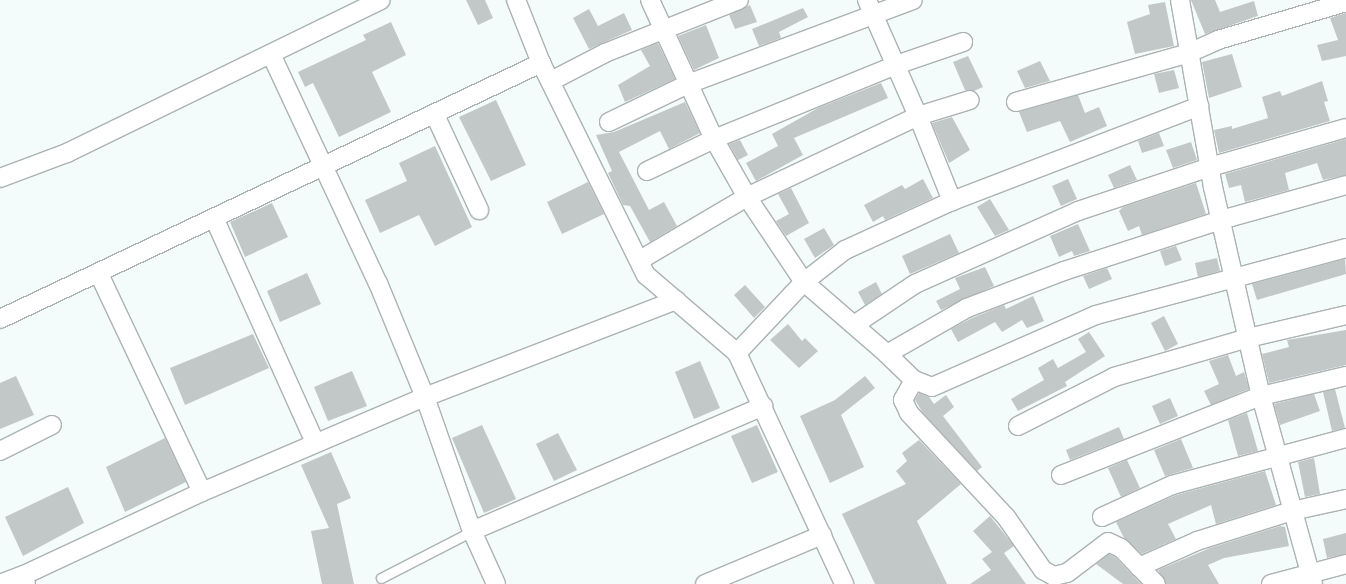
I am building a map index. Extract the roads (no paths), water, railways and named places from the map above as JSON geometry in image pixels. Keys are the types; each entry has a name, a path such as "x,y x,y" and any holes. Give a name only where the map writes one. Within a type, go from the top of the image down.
{"street":[{"path":"0,178 67,153 381,0"},
{"path":"516,0 541,63 646,274 737,353 844,584"},
{"path":"650,0 714,139 747,197 804,282 914,380 932,387 1096,315 1235,280 1346,248"},
{"path":"551,81 605,52 740,0"},
{"path":"609,122 688,84 870,8 912,0"},
{"path":"1180,0 1221,220 1261,396 1311,578"},
{"path":"1016,102 1189,53 1218,40 1346,2"},
{"path":"870,8 918,116 952,201"},
{"path":"647,171 714,139 896,65 963,42"},
{"path":"271,54 322,169 378,283 425,397 472,531 496,584"},
{"path":"0,319 215,220 541,63"},
{"path":"640,260 747,197 918,116 970,100"},
{"path":"737,353 804,282 845,250 952,201 1199,106"},
{"path":"435,115 480,210"},
{"path":"854,325 915,284 1078,211 1210,167 1346,128"},
{"path":"887,354 967,308 1064,271 1221,220 1346,185"},
{"path":"215,220 315,444"},
{"path":"98,274 202,492"},
{"path":"0,584 25,579 202,492 425,397 676,300"},
{"path":"1018,426 1114,377 1248,338 1346,315"},
{"path":"1061,475 1261,396 1346,376"},
{"path":"914,380 903,400 909,413 1006,517 1043,570 1054,576 1066,572 1108,542 1121,548 1156,584"},
{"path":"472,531 763,406"},
{"path":"0,451 52,424"},
{"path":"1102,517 1172,486 1277,455 1346,438"},
{"path":"1140,567 1197,541 1292,511 1346,499"},
{"path":"705,584 822,535"},
{"path":"1271,584 1311,578 1346,564"}],"lane":[{"path":"380,578 472,531"}]}
